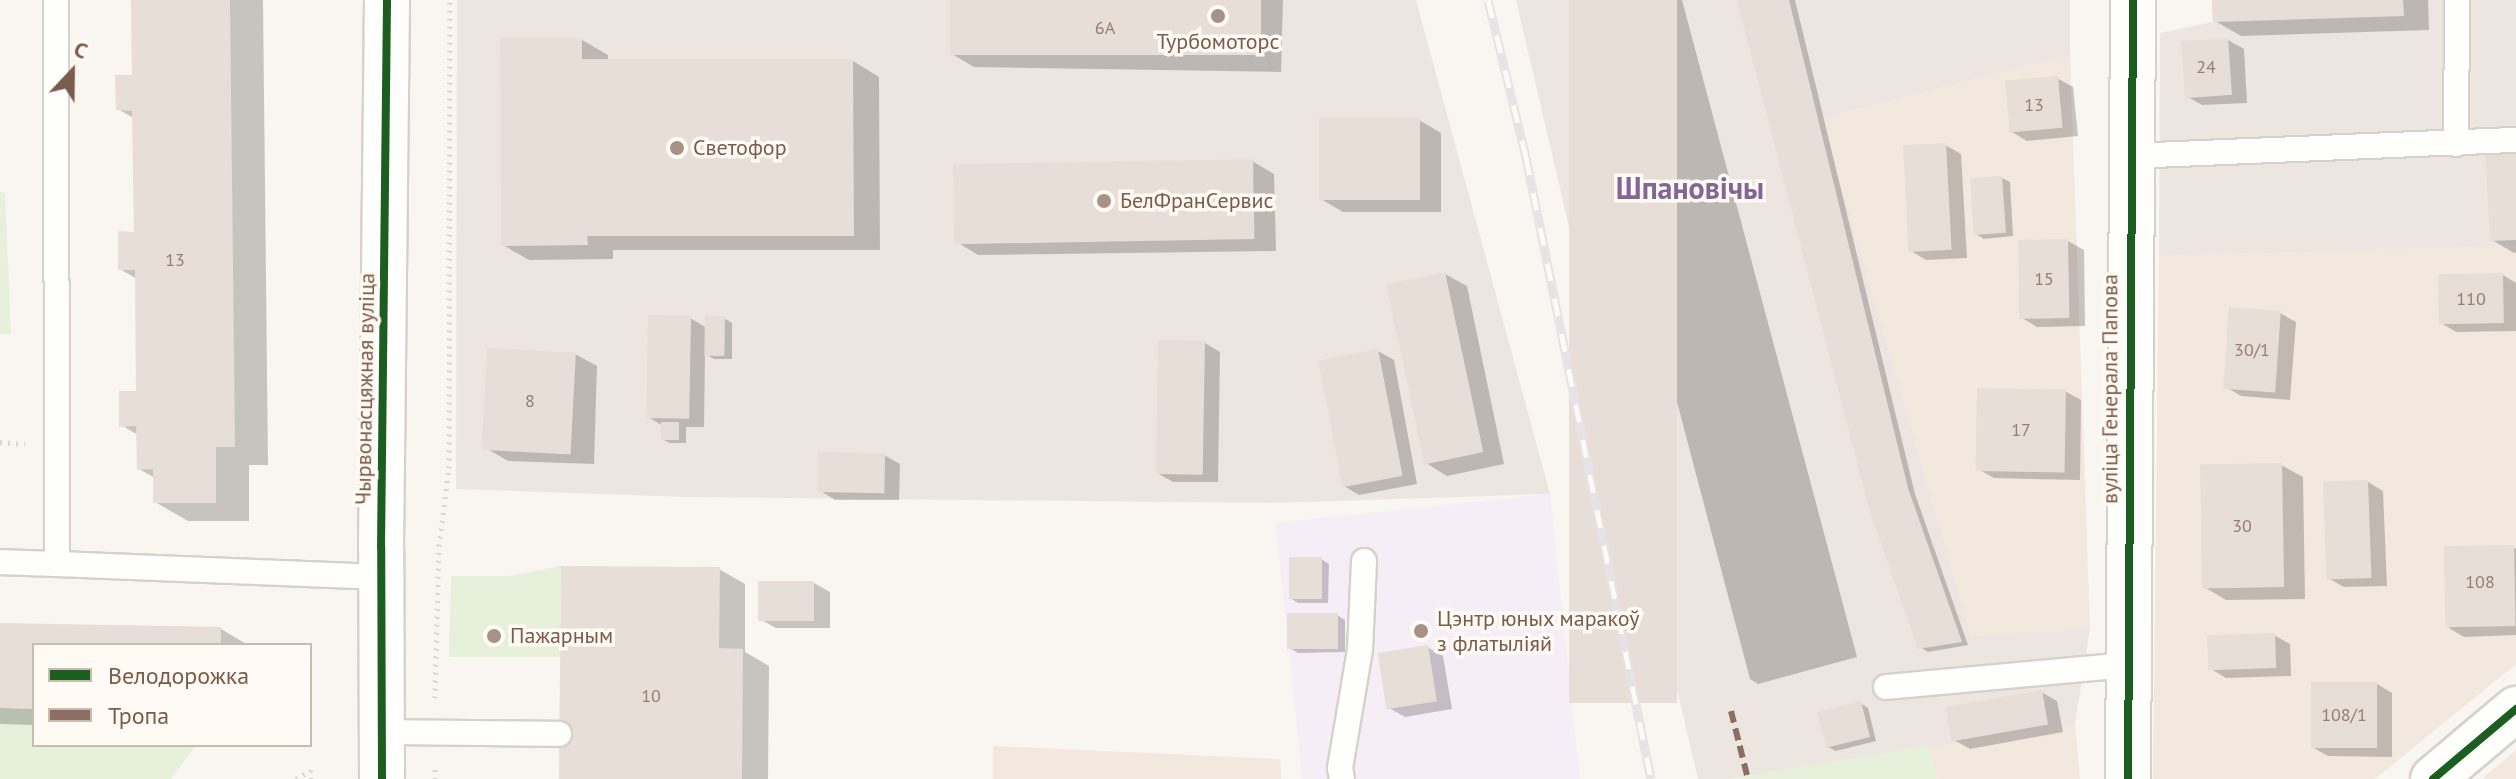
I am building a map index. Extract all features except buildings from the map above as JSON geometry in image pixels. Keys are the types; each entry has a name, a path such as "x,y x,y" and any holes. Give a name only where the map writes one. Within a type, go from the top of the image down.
{"street":[{"name":"Чырвонасцяжная вуліца","path":"382,779 387,0"},
{"name":"вуліца Генерала Папова","path":"2128,779 2126,665 2133,0"},
{"path":"2433,779 2516,709"}],"lane":[{"path":"56,0 57,564"},
{"path":"2456,144 2457,0"},
{"path":"2130,156 2516,140"},
{"path":"1342,779 1340,768 1360,650 1364,561"},
{"path":"0,562 381,577"},
{"path":"1886,687 2126,665"},
{"path":"382,732 559,734"}],"path":[{"path":"435,779 439,546 449,468 450,0"},
{"path":"296,779 311,770 311,779"}],"shaded area":[{"path":"457,0 1416,0 1550,494 1274,503 688,497 456,489"},
{"path":"1516,0 2070,0 2070,55 1822,118 1971,637 2090,628 2075,724 1729,779 1698,779"},
{"path":"2212,0 2516,0 2516,246 2159,256 2160,33 2213,22"},
{"path":"2070,55 2090,628 1971,638 1822,118"},
{"path":"2516,246 2516,664 2375,779 2153,779 2159,256"},
{"name":"Цэнтр юных маракоў з флатыліяй","path":"1550,494 1580,779 1302,779 1276,523"},
{"path":"2075,724 2080,779 1937,779 1928,745"},
{"path":"993,746 1280,759 1281,779 993,779"},
{"path":"2516,750 2516,779 2482,779"}],"green space":[{"path":"0,192 5,193 11,334 0,334"},
{"path":"561,566 560,657 449,657 451,576 509,576"},
{"path":"0,708 32,709 32,747 195,747 171,779 0,779"},
{"path":"1928,745 1937,779 1729,779"}],"railway":[{"path":"1488,0 1526,157 1651,779"}],"marked path":[{"path":"1731,711 1748,779"}],"cycle path":[{"path":"382,779 381,547 387,0"},
{"path":"2128,779 2133,0"},
{"path":"2433,779 2516,709"}],"place":[{"name":"Турбомоторс","path":"1218,16"},
{"name":"Светофор","path":"677,148"},
{"name":"БелФранСервис","path":"1104,201"},
{"name":"Цэнтр юных маракоў з флатыліяй","path":"1421,631"},
{"name":"Пажарным","path":"494,636"}],"district":[{"name":"Шпановічы","path":"1690,188"}]}
